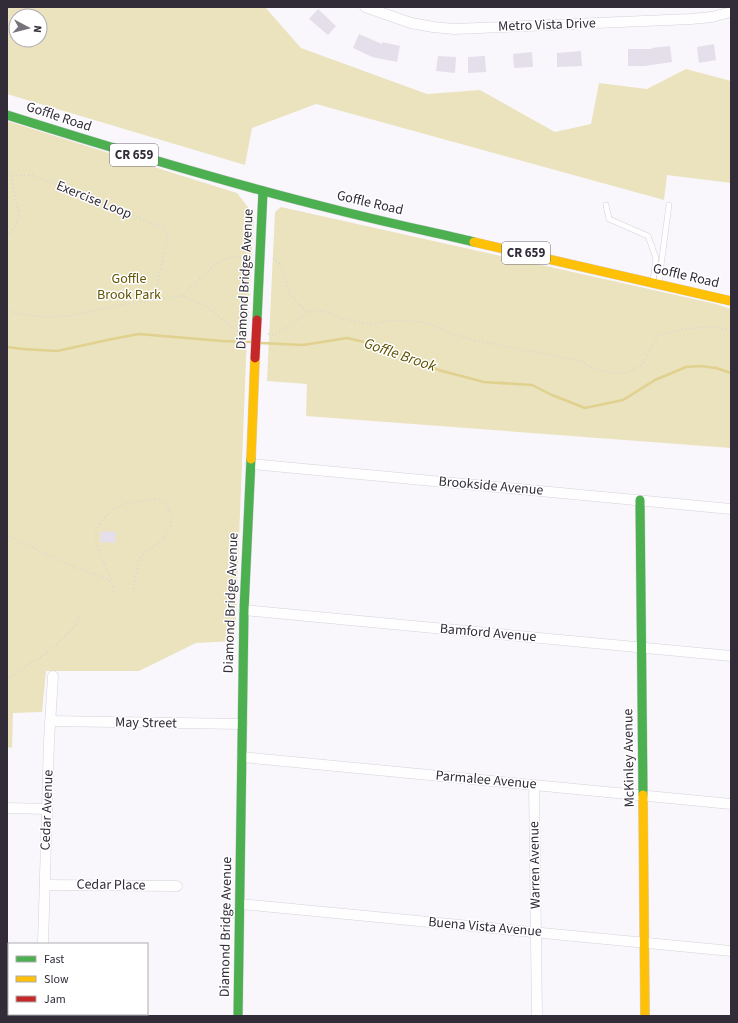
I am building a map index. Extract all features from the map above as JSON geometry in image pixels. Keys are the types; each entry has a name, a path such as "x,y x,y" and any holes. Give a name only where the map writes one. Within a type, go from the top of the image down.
{"street":[{"name":"Metro Vista Drive","path":"364,7 411,23 433,27 454,28 691,19 712,17 731,12"},
{"name":"Goffle Road","path":"7,115 104,146 263,191 360,216 731,300"},
{"name":"Diamond Bridge Avenue","path":"238,1016 244,610 263,191"},
{"name":"Brookside Avenue","path":"251,464 731,509"},
{"name":"McKinley Avenue","path":"640,500 645,1016"},
{"name":"Bamford Avenue","path":"244,610 731,656"},
{"name":"Cedar Avenue","path":"43,943 50,721 53,676"},
{"name":"May Street","path":"50,721 242,724"},
{"name":"Parmalee Avenue","path":"242,757 731,804"},
{"name":"Warren Avenue","path":"534,785 537,1016"},
{"path":"7,808 47,809"},
{"name":"Cedar Place","path":"45,885 177,886"},
{"name":"Buena Vista Avenue","path":"240,904 731,951"}],"lane":[{"path":"606,205 609,219 648,236 656,258 656,283"},
{"path":"656,283 669,205"}],"path":[{"path":"7,170 12,176 15,200 19,215 16,225 7,236"},
{"name":"Exercise Loop","path":"12,176 32,175 164,228 168,236 156,288 157,300"},
{"path":"182,296 214,265 228,258 252,255"},
{"path":"273,258 280,265 289,292 308,312"},
{"path":"7,309 18,314 70,316 113,306 182,296 204,304 239,332 246,333"},
{"path":"268,334 276,334 312,310 323,311 344,319 363,323 376,324 389,320 421,322 433,325 452,334 477,342 581,361 594,369 613,373 628,373 643,364 650,347 659,335 685,329 711,327 731,330"},
{"path":"113,592 112,583 96,544 96,530 113,508 126,503 159,499 167,505 172,517 170,527 162,540 144,553 138,561 133,592"},
{"path":"7,535 74,567 104,577 112,583"},
{"path":"7,679 52,649 77,624 81,611"}],"green space":[{"path":"7,7 265,7 301,48 427,94 480,90 555,132 591,124 599,83 647,89 686,69 731,81 731,183 667,175 664,200 316,104 252,128 245,165 7,94"},
{"name":"Goffle Brook Park","path":"7,121 237,193 254,215 246,360 235,641 196,643 139,671 46,671 42,712 13,713 12,748 7,747"},
{"path":"281,207 716,304 731,309 731,448 306,416 307,384 267,381 275,212"}],"building":[{"path":"318,9 336,26 328,35 309,19"},
{"path":"359,34 382,44 382,42 400,46 397,62 372,57 353,48"},
{"path":"714,44 716,60 699,63 697,47"},
{"path":"670,46 672,62 644,66 628,66 628,49 652,49 651,48"},
{"path":"581,51 582,66 557,67 557,53"},
{"path":"532,52 533,67 514,68 513,54"},
{"path":"438,56 456,57 455,73 436,71"},
{"path":"485,56 486,72 468,73 468,57"},
{"path":"101,531 116,532 115,543 100,542"}],"waterway":[{"name":"Goffle Brook","path":"7,347 57,351 139,334 252,342"},
{"name":"Goffle Brook","path":"261,343 303,345 347,338 386,347 408,359 442,371 484,382 532,385 552,395 585,408 623,400 655,380 686,367 700,366 716,368 731,373"}],"traffic: fast":[{"path":"7,115 129,153 251,188 474,242"},
{"path":"257,320 263,191"},
{"path":"238,1016 244,610 251,459"},
{"path":"640,500 643,795"}],"traffic: slow":[{"path":"474,242 731,301"},
{"path":"251,459 255,358"},
{"path":"643,795 645,1016"}],"traffic: jam":[{"path":"255,358 257,320"}]}
